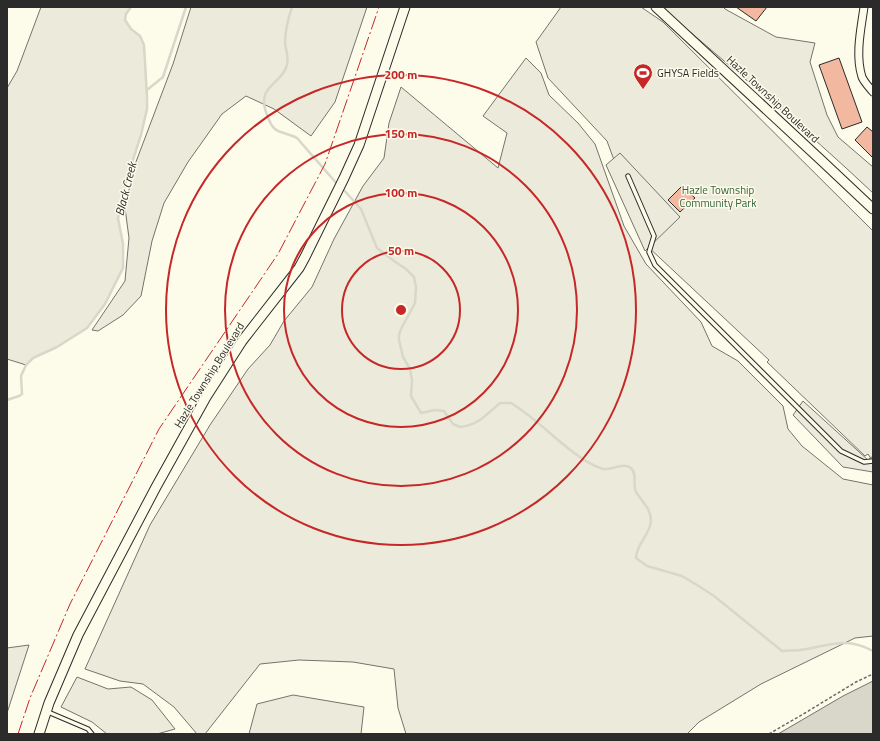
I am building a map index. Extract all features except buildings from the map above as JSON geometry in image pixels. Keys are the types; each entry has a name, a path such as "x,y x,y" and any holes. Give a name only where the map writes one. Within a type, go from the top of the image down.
{"street":[{"name":"Hazle Township Boulevard","path":"39,734 78,635 156,487 206,397 242,341 299,268 305,257 359,145 405,7"},
{"name":"Hazle Township Boulevard","path":"656,7 873,209"},
{"path":"864,7 859,52 860,66 862,78 873,92"}],"lane":[{"path":"628,176 654,236 649,252 655,265 841,451 864,462 873,461"},
{"path":"47,712 88,729 92,734"}],"path":[{"path":"769,734 856,682 873,674"}],"green space":[{"path":"41,7 131,7 126,14 125,20 131,29 140,36 144,45 147,109 141,135 126,181 118,218 123,244 123,268 105,304 87,328 57,347 33,358 26,365 7,359 7,88 17,71"},
{"path":"191,7 367,7 335,102 311,136 274,109 246,96 222,114 188,162 164,203 152,241 141,296 123,315 98,331 92,330 125,281 129,238 125,208 134,167 173,64"},
{"name":"Hazle Township Community Park","path":"561,7 641,7 663,22 873,231 873,462 868,454 865,456 767,362 769,360 645,244 607,141 548,78 536,42"},
{"path":"661,7 723,7 776,37 815,43 810,62 827,115 838,137 873,167 873,193 794,122"},
{"path":"526,58 541,73 549,95 578,123 595,144 624,226 646,264 701,322 712,346 738,361 783,406 788,429 802,446 843,479 873,485 873,636 855,638 761,684 699,722 687,734 406,734 398,708 394,669 353,662 299,660 260,664 205,734 197,734 174,707 143,684 120,681 85,669 150,525 210,425 248,369 270,345 284,321 312,287 334,239 363,186 384,158 389,123 401,87 498,168 507,133 483,116"},
{"path":"29,645 7,713 7,648"},
{"path":"77,677 108,689 131,687 152,700 175,729 157,734 107,734 92,722 61,707"},
{"path":"293,695 364,707 361,734 249,734 257,704"}],"shaded area":[{"path":"620,153 680,217 645,251 606,165"},
{"path":"803,401 868,460 873,456 873,472 843,467 793,415"},
{"path":"873,681 873,734 778,734 843,696"}],"waterway":[{"name":"Black Creek","path":"7,400 22,394 21,376 26,365 33,358 57,347 87,328 105,304 123,268 123,244 118,218 126,181 141,135 147,109 144,45 140,36 131,29 125,20 126,14 131,7"},
{"name":"Black Creek","path":"147,90 163,77 186,7"},
{"path":"292,7 288,20 285,43 288,62 284,72 267,91 264,97 264,105 271,125 280,132 297,138 338,185"},
{"path":"342,188 361,209 377,248 406,269 414,277 416,287 415,303 401,329 399,340 403,357 410,369 412,380 411,396 421,413 435,410 444,411 453,424 460,427 477,422 500,403 511,403 527,414 575,454 595,466 604,469 621,466 628,466 631,468 635,477 636,492 650,512 651,516 650,526 638,548 636,558 647,566 682,576 697,585 714,596 782,651 798,650 837,643 854,644 863,646 873,651"}],"power":[{"path":"18,734 30,698 70,604 159,429 278,254 325,164 379,7"}],"place":[{"name":"GHYSA Fields","path":"643,90"}]}
